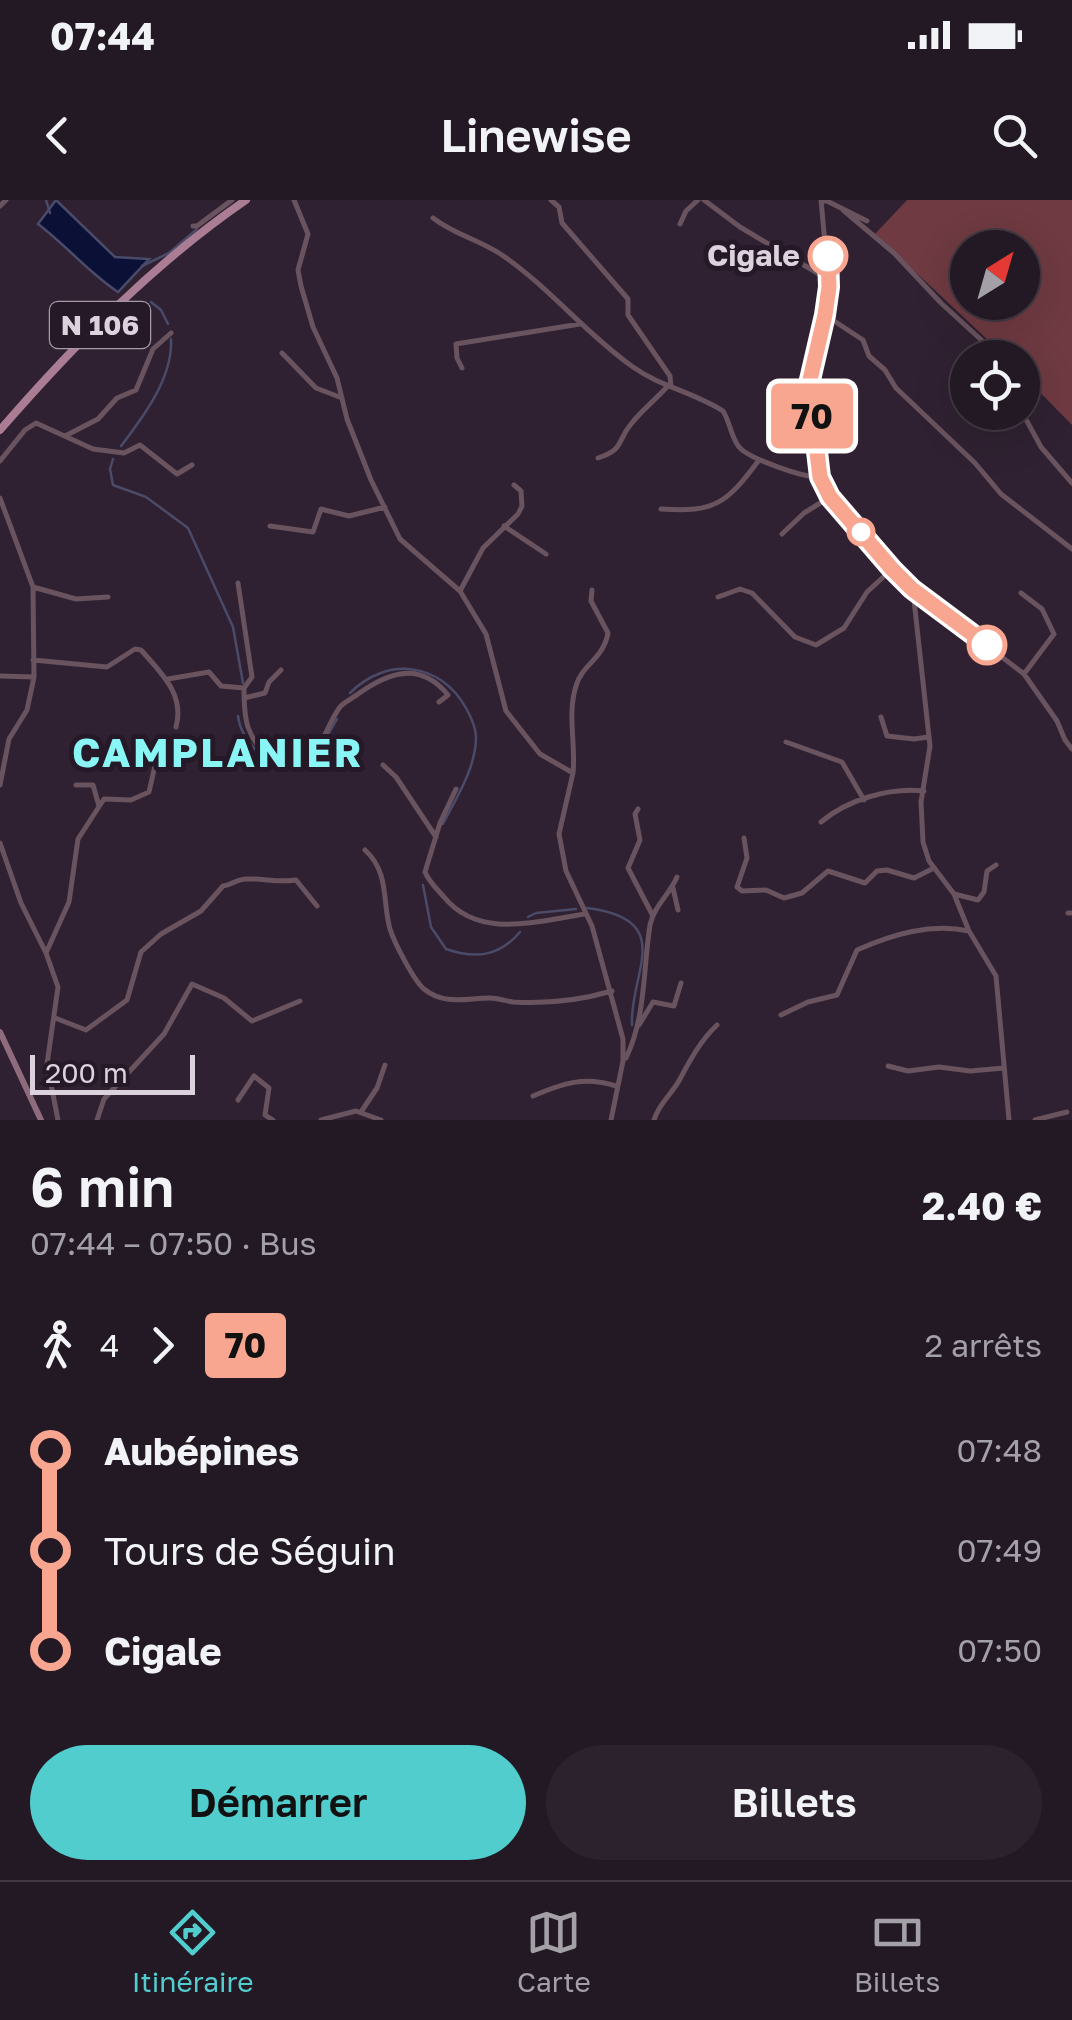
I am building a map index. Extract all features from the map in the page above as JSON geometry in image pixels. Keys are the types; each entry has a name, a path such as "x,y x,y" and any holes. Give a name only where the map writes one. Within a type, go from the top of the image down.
{"main road":[{"name":"N 106","path":"0,430 127,298 246,200"},
{"name":"N 106","path":"176,256 256,200"},
{"name":"N 106","path":"0,438 28,398"},
{"path":"0,1032 42,1120"}],"street":[{"path":"0,206 6,200"},
{"path":"193,226 232,200"},
{"path":"294,200 308,234 298,270 301,286 371,480 400,539 460,591 493,653 506,711 540,754 573,773"},
{"path":"551,200 559,208 562,223 628,299 628,315 670,376 669,387 629,425 622,445 598,458"},
{"path":"680,224 701,200 829,280"},
{"path":"981,340 894,253 843,210 822,200 829,280 809,384 820,477 830,497 912,589 1024,674 1072,748"},
{"path":"843,210 867,221"},
{"path":"434,218 509,260 631,366 722,411 736,444 759,460 806,478 820,477"},
{"path":"825,315 863,340 869,356 886,370 896,388 1001,494 1072,550"},
{"path":"462,368 456,344 580,324"},
{"path":"65,436 98,420 116,398 136,390 153,349 171,333"},
{"path":"282,353 316,388 342,398"},
{"path":"0,461 25,430 36,423 93,448 116,453 140,445 177,474 192,465"},
{"path":"1032,430 1041,447 1072,483"},
{"path":"662,509 700,512 712,506 740,486 759,460"},
{"path":"460,591 469,568 522,506 521,491 514,485"},
{"path":"782,534 830,497"},
{"path":"0,498 33,587 34,660 27,710 10,739 0,785"},
{"path":"270,526 313,532 321,508 349,516 385,506"},
{"path":"504,526 546,554"},
{"path":"718,597 740,589 752,593 795,637 816,645 844,628 867,592 892,569"},
{"path":"168,680 209,672 221,686 241,688 252,678 238,583"},
{"path":"33,587 76,599 108,597"},
{"path":"912,589 929,737 921,810 923,842 996,976 1010,1120"},
{"path":"592,590 591,601 608,633 602,653 574,690 573,773 559,834 566,871 586,914 612,992 624,1039 623,1061"},
{"path":"1021,593 1042,608 1054,634 1024,674"},
{"path":"34,660 107,667 134,649 141,650 168,680 180,708 176,726"},
{"path":"244,698 261,696 281,670"},
{"path":"241,688 247,724 260,749 272,760 290,766 305,761 318,747 341,706 388,675 405,673 440,686 448,695 439,702"},
{"path":"0,676 34,676"},
{"path":"881,716 888,736 929,737"},
{"path":"786,742 842,762 864,800"},
{"path":"46,953 68,902 78,838 104,799 131,800 149,792 156,761"},
{"path":"383,766 396,777 436,837"},
{"path":"76,785 93,784 99,806"},
{"path":"456,788 436,837 426,876 463,916 496,924 586,914"},
{"path":"820,822 839,806 912,790 924,791"},
{"path":"638,810 635,814 640,840 628,868 653,916"},
{"path":"744,838 747,858 737,887 742,891 766,890 784,898 802,893 828,871 865,883 876,871 914,878 934,868"},
{"path":"0,842 21,904 58,987 48,1044 58,1120"},
{"path":"366,850 387,894 393,934 420,986 439,997 465,1002 494,998 529,1001 584,999 612,992"},
{"path":"954,894 978,900 984,892 986,871 996,865"},
{"path":"610,1120 645,986 653,916 677,877"},
{"path":"55,1018 86,1030 116,1010 131,993 141,952 201,911 223,886 235,886 244,879 296,880 316,906"},
{"path":"673,887 678,910"},
{"path":"781,1015 808,1002 837,996 857,950 910,930 950,926 969,932"},
{"path":"624,1047 653,1002 674,1006 681,983"},
{"path":"97,1120 104,1099 164,1034 192,984 224,998 252,1021 300,1000"},
{"path":"654,1120 699,1046 717,1025"},
{"path":"624,1039 634,1034"},
{"path":"361,1112 377,1088 385,1064"},
{"path":"888,1066 908,1071 939,1067 970,1072 1004,1068"},
{"path":"238,1100 254,1076 269,1088 265,1115 273,1120"},
{"path":"533,1096 562,1083 594,1079 617,1086"},
{"path":"321,1120 347,1111 381,1120"},
{"path":"1035,1120 1067,1112"}],"shaded area":[{"path":"56,200 115,257 149,259 118,292 38,224"},
{"path":"907,200 1072,200 1072,425 1040,392 1040,340 988,340 967,320 1040,320 1040,230 950,230 950,304 875,234"}],"waterway":[{"path":"46,200 50,213"},
{"path":"142,266 169,253 197,229"},
{"path":"151,302 161,310 168,324"},
{"path":"121,446 162,382 171,339"},
{"path":"113,459 113,485 146,497 188,528 233,627 243,683"},
{"path":"350,693 380,673 412,669 442,681 466,708 476,737 473,760 443,824"},
{"path":"238,716 246,738 275,767 297,768 310,759"},
{"path":"319,750 337,719"},
{"path":"423,885 431,927 446,949 486,954 504,947 520,932"},
{"path":"587,908 615,914 632,924 640,936 642,952 632,1025"},
{"path":"528,917 576,909"}],"bus line":[{"name":"70","path":"828,256 825,315 809,384 820,477 830,497 892,569 912,589 987,645"}],"place":[{"name":"Cigale","path":"828,256"}],"district":[{"name":"CAMPLANIER","path":"218,753"}]}
